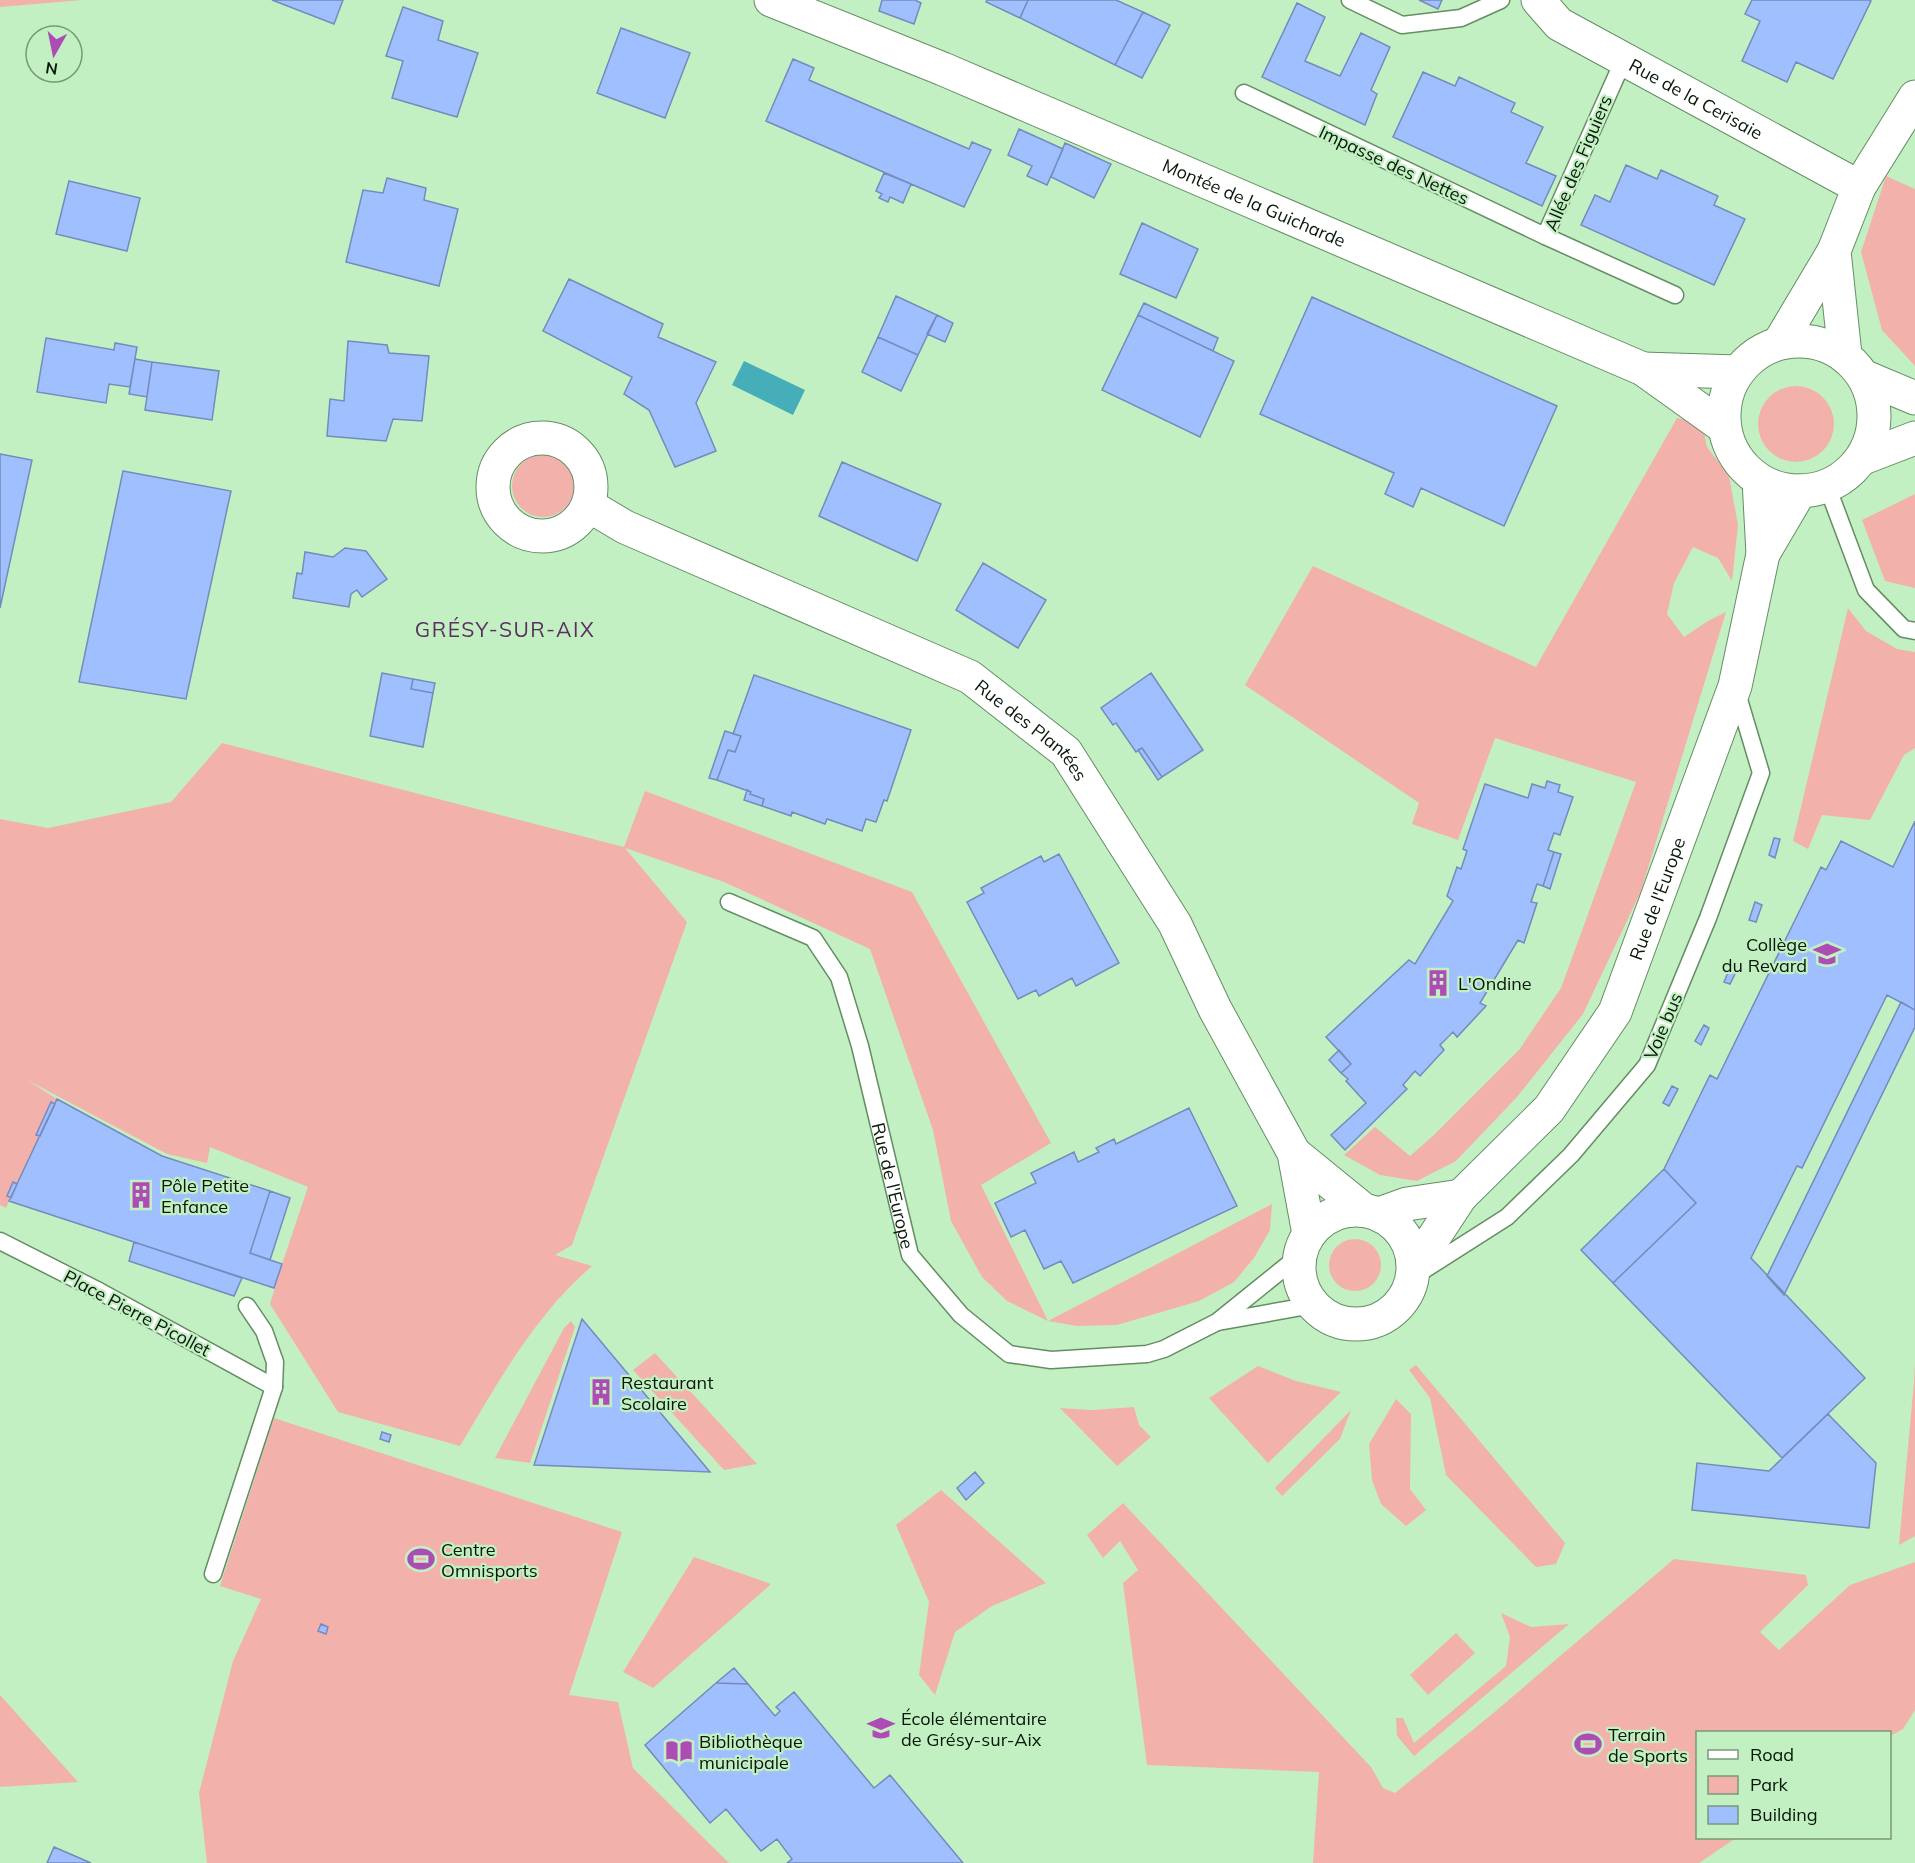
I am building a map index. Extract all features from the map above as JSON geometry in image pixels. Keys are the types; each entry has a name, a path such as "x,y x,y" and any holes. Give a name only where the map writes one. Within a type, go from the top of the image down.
{"street":[{"name":"Montée de la Guicharde","path":"771,0 943,69 1642,369 1724,428"},
{"name":"Rue de la Cerisaie","path":"1538,0 1558,24 1859,187"},
{"path":"1834,251 1855,366 1873,397 1875,418 1872,439 1863,458 1847,475 1813,489 1779,489 1760,480 1743,466 1731,448 1724,428 1724,408 1728,389 1737,372 1752,357 1781,340 1834,251 1859,187 1915,97"},
{"path":"1781,340 1811,341 1829,346 1855,366 1915,398"},
{"path":"1642,369 1737,372"},
{"path":"1863,458 1901,441 1915,438"},
{"name":"Rue de l'Europe","path":"1413,1270 1461,1196 1549,1109 1615,1012 1735,686 1763,555 1760,480"},
{"name":"Rue de l'Europe","path":"1763,555 1813,489"},
{"name":"Rue des Plantées","path":"588,505 625,527 970,678 1066,752 1174,924 1215,1009 1294,1153 1304,1244"},
{"name":"Rue des Plantées","path":"1294,1153 1372,1212"},
{"path":"1372,1212 1393,1222 1404,1234 1410,1248 1413,1270 1408,1292 1389,1314 1375,1321 1358,1324 1342,1322 1326,1316 1313,1305 1304,1290 1299,1273 1304,1244 1319,1222 1348,1210 1372,1212 1461,1196"}],"lane":[{"path":"1350,0 1402,25 1461,18 1501,0"},
{"name":"Allée des Figuiers","path":"1624,58 1545,237 1675,295"},
{"name":"Impasse des Nettes","path":"1244,93 1545,237"},
{"path":"1813,489 1866,590 1904,629 1915,630"},
{"name":"Voie bus","path":"1413,1270 1507,1217 1571,1155 1647,1065 1708,918 1761,773 1735,686"},
{"name":"Rue de l'Europe","path":"729,902 813,938 839,977 860,1046 910,1255 961,1315 1009,1354 1051,1360 1147,1354 1164,1349 1217,1322 1304,1244"},
{"name":"Place Pierre Picollet","path":"0,1241 99,1291 274,1387"},
{"name":"Rue de l'Europe","path":"1217,1322 1313,1305"},
{"path":"213,1574 274,1387 275,1362 264,1331 247,1306"}],"green space":[{"path":"0,0 82,0 0,7"},
{"path":"1886,176 1915,189 1915,366 1882,330 1861,252"},
{"path":"1804,386 1817,392 1828,403 1834,416 1832,439 1817,456 1804,462 1788,462 1775,456 1760,439 1758,416 1764,403 1781,388"},
{"path":"1677,418 1702,423 1707,447 1729,476 1738,525 1732,581 1718,558 1693,547 1674,583 1667,614 1684,637 1726,612 1641,891 1583,1014 1517,1097 1456,1161 1417,1181 1380,1175 1344,1155 1375,1127 1410,1156 1519,1050 1561,988 1636,782 1495,738 1458,840 1412,824 1419,803 1245,685 1313,566 1536,667"},
{"path":"543,455 555,457 565,464 572,474 574,486 572,498 565,508 555,515 543,517 531,515 521,508 514,498 512,486 514,474 521,464 531,457"},
{"path":"1915,494 1915,588 1885,581 1862,520"},
{"path":"1848,608 1866,631 1897,649 1915,652 1915,748 1904,755 1870,820 1822,815 1808,849 1793,841"},
{"path":"222,743 624,847 645,791 912,892 1051,1143 981,1185 1048,1321 1007,1301 982,1277 951,1221 933,1130 870,949 724,882 625,848 687,922 572,1245 555,1255 592,1266 572,1285 535,1328 503,1374 460,1446 338,1412 270,1304 308,1187 210,1147 207,1163 167,1154 27,1080 57,1099 6,1208 0,1205 0,819 48,828 171,802"},
{"path":"1272,1204 1270,1230 1254,1258 1234,1282 1199,1301 1117,1325 1077,1326 1048,1321"},
{"path":"1355,1239 1369,1243 1377,1251 1381,1265 1377,1279 1369,1287 1355,1291 1341,1287 1333,1279 1329,1265 1333,1251 1341,1243"},
{"path":"571,1321 575,1327 530,1463 495,1458 564,1328"},
{"path":"655,1353 757,1464 724,1470 633,1370"},
{"path":"1915,1363 1915,1536 1899,1545 1914,1382"},
{"path":"1416,1365 1565,1543 1556,1564 1536,1567 1446,1475 1430,1398 1409,1370"},
{"path":"1258,1366 1296,1381 1341,1392 1268,1463 1209,1398"},
{"path":"1396,1399 1411,1414 1410,1489 1426,1510 1406,1526 1381,1504 1372,1480 1369,1444"},
{"path":"1134,1407 1139,1425 1151,1437 1117,1466 1060,1408 1091,1410"},
{"path":"1351,1410 1340,1439 1282,1496 1275,1488"},
{"path":"274,1418 622,1532 569,1695 618,1702 633,1768 729,1863 207,1863 199,1793 233,1661 261,1599 220,1586"},
{"path":"941,1490 1046,1583 992,1606 955,1632 935,1695 919,1675 929,1602 896,1525"},
{"path":"1123,1503 1371,1767 1383,1788 1395,1793 1491,1715 1674,1559 1806,1575 1808,1585 1760,1632 1779,1650 1850,1585 1915,1562 1915,1710 1903,1729 1891,1735 1891,1731 1696,1731 1696,1839 1735,1839 1699,1863 1313,1863 1319,1772 1147,1765 1123,1583 1138,1570 1120,1541 1103,1558 1087,1535"},
{"path":"694,1557 771,1584 653,1688 623,1672"},
{"path":"1501,1613 1531,1627 1569,1624 1414,1756 1397,1736 1396,1718 1403,1718 1414,1743 1506,1666 1510,1637"},
{"path":"1456,1633 1475,1653 1428,1695 1410,1675"},
{"path":"0,1695 78,1782 0,1787"}],"water":[{"path":"744,361 805,390 793,415 732,385"}],"building":[{"path":"272,0 343,0 334,24"},
{"path":"882,0 915,0 921,3 914,24 879,11"},
{"path":"987,0 1028,0 1020,18 986,2"},
{"path":"1028,0 1116,0 1143,12 1115,65 1020,18"},
{"path":"1419,0 1442,0 1438,9"},
{"path":"1752,0 1871,1 1833,79 1796,62 1787,82 1742,61 1760,21 1745,14"},
{"path":"1297,3 1325,17 1305,61 1340,76 1361,33 1390,47 1371,90 1377,94 1365,125 1262,77"},
{"path":"403,7 443,21 438,40 478,53 457,117 392,98 403,61 386,56"},
{"path":"1143,12 1170,25 1142,78 1115,65"},
{"path":"621,28 690,53 665,118 597,93"},
{"path":"793,59 814,68 809,80 969,149 972,142 991,150 964,207 766,121"},
{"path":"1423,72 1455,86 1459,77 1515,103 1511,112 1543,127 1526,163 1556,176 1542,206 1393,137"},
{"path":"1019,129 1063,149 1047,185 1027,176 1032,166 1008,155"},
{"path":"1065,143 1111,164 1094,198 1051,177"},
{"path":"1626,165 1657,179 1661,170 1718,196 1714,205 1745,219 1714,285 1581,225 1595,195 1610,202"},
{"path":"884,173 911,184 903,203 890,197 888,202 879,198 882,194 876,191"},
{"path":"387,178 426,188 424,200 458,209 439,286 346,262 363,190 383,193"},
{"path":"69,181 140,198 127,251 56,234"},
{"path":"1142,223 1198,249 1176,298 1120,274"},
{"path":"569,279 663,324 658,337 716,362 696,403 716,451 675,467 649,410 624,394 632,377 543,331"},
{"path":"896,296 937,315 918,355 878,337"},
{"path":"1312,297 1557,406 1504,526 1421,488 1413,507 1385,494 1394,473 1260,414"},
{"path":"1144,303 1218,338 1213,351 1138,315"},
{"path":"937,315 953,323 945,342 927,334"},
{"path":"1138,315 1234,361 1200,437 1102,390"},
{"path":"878,337 918,355 901,391 862,372"},
{"path":"46,338 114,350 115,343 137,347 130,387 109,384 106,403 37,392"},
{"path":"348,341 387,345 389,353 429,356 422,421 393,419 386,441 327,436 330,399 344,401"},
{"path":"135,359 152,362 147,397 129,394"},
{"path":"152,362 219,371 212,420 145,410"},
{"path":"0,454 32,460 0,608"},
{"path":"842,462 941,504 917,561 819,516"},
{"path":"123,471 231,491 186,699 79,682"},
{"path":"345,548 366,551 387,579 362,597 357,590 351,594 349,607 293,598 297,573 302,574 305,552 333,557"},
{"path":"983,563 1046,600 1018,648 956,610"},
{"path":"382,673 413,679 411,689 433,693 423,747 370,736"},
{"path":"1151,673 1203,750 1162,777 1142,748 1136,752 1116,723 1113,725 1101,708"},
{"path":"754,675 911,730 887,801 884,800 876,822 866,819 862,831 827,819 825,824 792,812 791,816 762,806 764,799 750,794 751,792 717,780 728,750 735,752 741,736 733,734"},
{"path":"413,679 435,683 433,693 411,689"},
{"path":"725,731 741,736 735,752 728,750 717,780 709,778"},
{"path":"1142,748 1162,777 1158,780 1138,750"},
{"name":"L'Ondine","path":"1547,781 1560,785 1558,792 1573,797 1560,835 1554,833 1548,850 1554,852 1543,886 1537,884 1531,902 1537,903 1524,943 1518,940 1480,1003 1486,1006 1457,1037 1453,1032 1440,1045 1444,1050 1420,1076 1415,1071 1403,1085 1407,1089 1345,1150 1331,1135 1366,1103 1341,1073 1351,1064 1326,1037 1409,960 1415,964 1453,901 1447,896 1457,867 1461,869 1467,851 1463,849 1485,784 1528,798 1532,784 1545,788"},
{"path":"747,790 751,792 750,794 764,799 762,806 744,800"},
{"path":"1915,821 1915,1010 1887,995 1802,1168 1797,1166 1751,1258 1865,1378 1782,1458 1613,1283 1696,1203 1664,1169 1710,1075 1717,1079 1821,867 1826,870 1841,841 1893,867"},
{"path":"1774,838 1780,839 1775,858 1769,855"},
{"path":"1554,852 1561,854 1550,889 1543,886"},
{"path":"1059,854 1119,963 1076,986 1072,978 1039,996 1036,990 1018,999 967,902 984,893 981,888 1041,856 1044,862"},
{"path":"1755,902 1762,905 1756,922 1749,920"},
{"path":"1731,965 1738,968 1730,984 1724,982"},
{"path":"1901,1002 1915,1010 1915,1027 1784,1295 1767,1276"},
{"path":"1704,1025 1709,1028 1701,1045 1695,1041"},
{"path":"1339,1050 1351,1064 1341,1073 1329,1060"},
{"path":"1672,1086 1678,1089 1669,1106 1663,1103"},
{"name":"Pôle Petite Enfance","path":"57,1099 162,1156 270,1191 250,1253 282,1264 274,1288 9,1201"},
{"path":"51,1102 55,1104 40,1136 36,1135"},
{"path":"1189,1108 1237,1206 1073,1283 1061,1261 1044,1269 1025,1230 1011,1237 995,1203 1036,1183 1031,1173 1074,1152 1078,1162 1099,1152 1096,1148 1114,1139 1116,1144"},
{"path":"1664,1169 1696,1203 1613,1283 1581,1250"},
{"path":"13,1182 17,1184 11,1198 7,1196"},
{"path":"270,1191 290,1198 270,1260 250,1253"},
{"path":"134,1242 242,1278 234,1296 129,1261"},
{"name":"Restaurant Scolaire","path":"582,1319 710,1472 534,1465"},
{"path":"1828,1414 1876,1463 1869,1528 1692,1510 1697,1463 1769,1471"},
{"path":"382,1432 391,1435 389,1442 380,1439"},
{"path":"975,1472 984,1483 966,1500 957,1488"},
{"path":"321,1624 328,1627 326,1634 318,1631"},
{"path":"734,1668 748,1684 716,1683"},
{"path":"716,1683 748,1684 775,1716 780,1711 776,1707 794,1692 874,1788 890,1775 963,1863 787,1863 792,1859 777,1839 761,1851 726,1809 710,1823 645,1745"},
{"path":"54,1847 91,1863 47,1863"}],"place":[{"name":"Collège du Revard","path":"1827,954"},
{"name":"L'Ondine","path":"1438,983"},
{"name":"Pôle Petite Enfance","path":"141,1195"},
{"name":"Restaurant Scolaire","path":"601,1392"},
{"name":"Centre Omnisports","path":"421,1559"},
{"name":"École élémentaire de Grésy-sur-Aix","path":"881,1728"},
{"name":"Terrain de Sports","path":"1588,1744"},
{"name":"Bibliothèque municipale","path":"679,1751"}],"district":[{"name":"GRÉSY-SUR-AIX","path":"505,629"}]}
